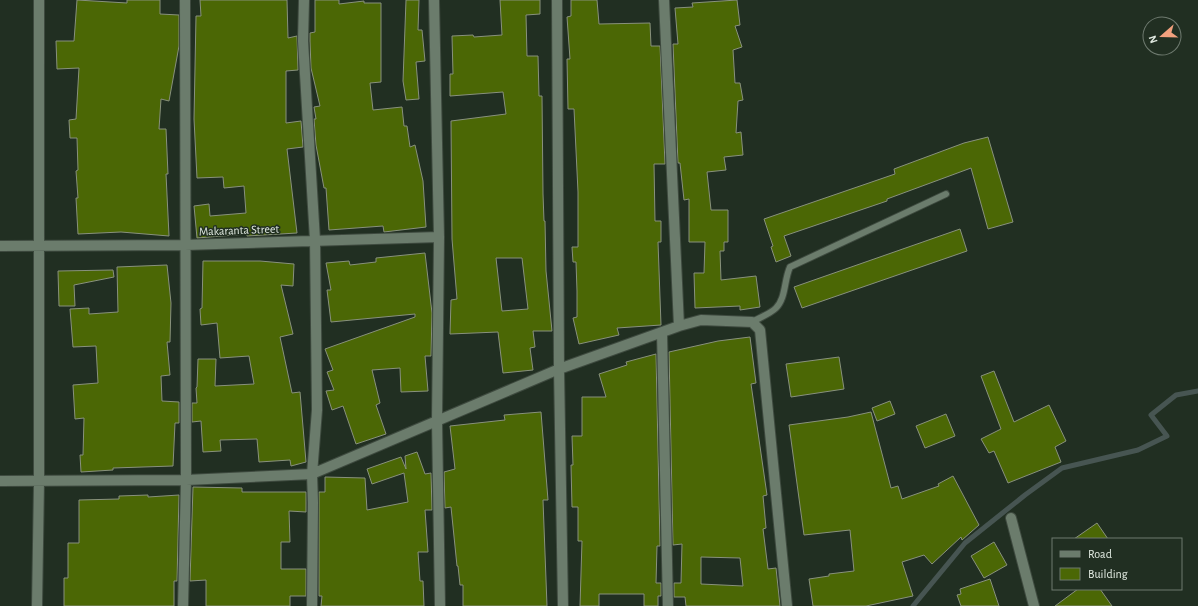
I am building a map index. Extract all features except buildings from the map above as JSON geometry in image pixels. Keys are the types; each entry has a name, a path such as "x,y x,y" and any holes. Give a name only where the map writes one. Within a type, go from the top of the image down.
{"street":[{"path":"37,606 40,246 39,0"},
{"path":"184,606 186,480 185,0"},
{"path":"304,0 303,41 315,240 317,410 312,474 314,502 312,606"},
{"path":"434,0 439,237 437,421 440,606"},
{"path":"557,0 559,369 563,606"},
{"path":"664,0 679,326"},
{"name":"Makaranta Street","path":"0,246 185,245 439,237"},
{"path":"0,481 39,482 186,480 312,474 559,369 679,326 701,320 752,322 760,330 787,606"},
{"path":"662,333 668,606"},
{"path":"1011,518 1034,606"}],"lane":[{"path":"752,322 776,309 782,301 786,275 790,267 946,194"}],"waterway":[{"path":"913,606 965,543 1025,495 1062,468 1138,450 1167,436 1151,415 1176,395 1198,391"}]}
